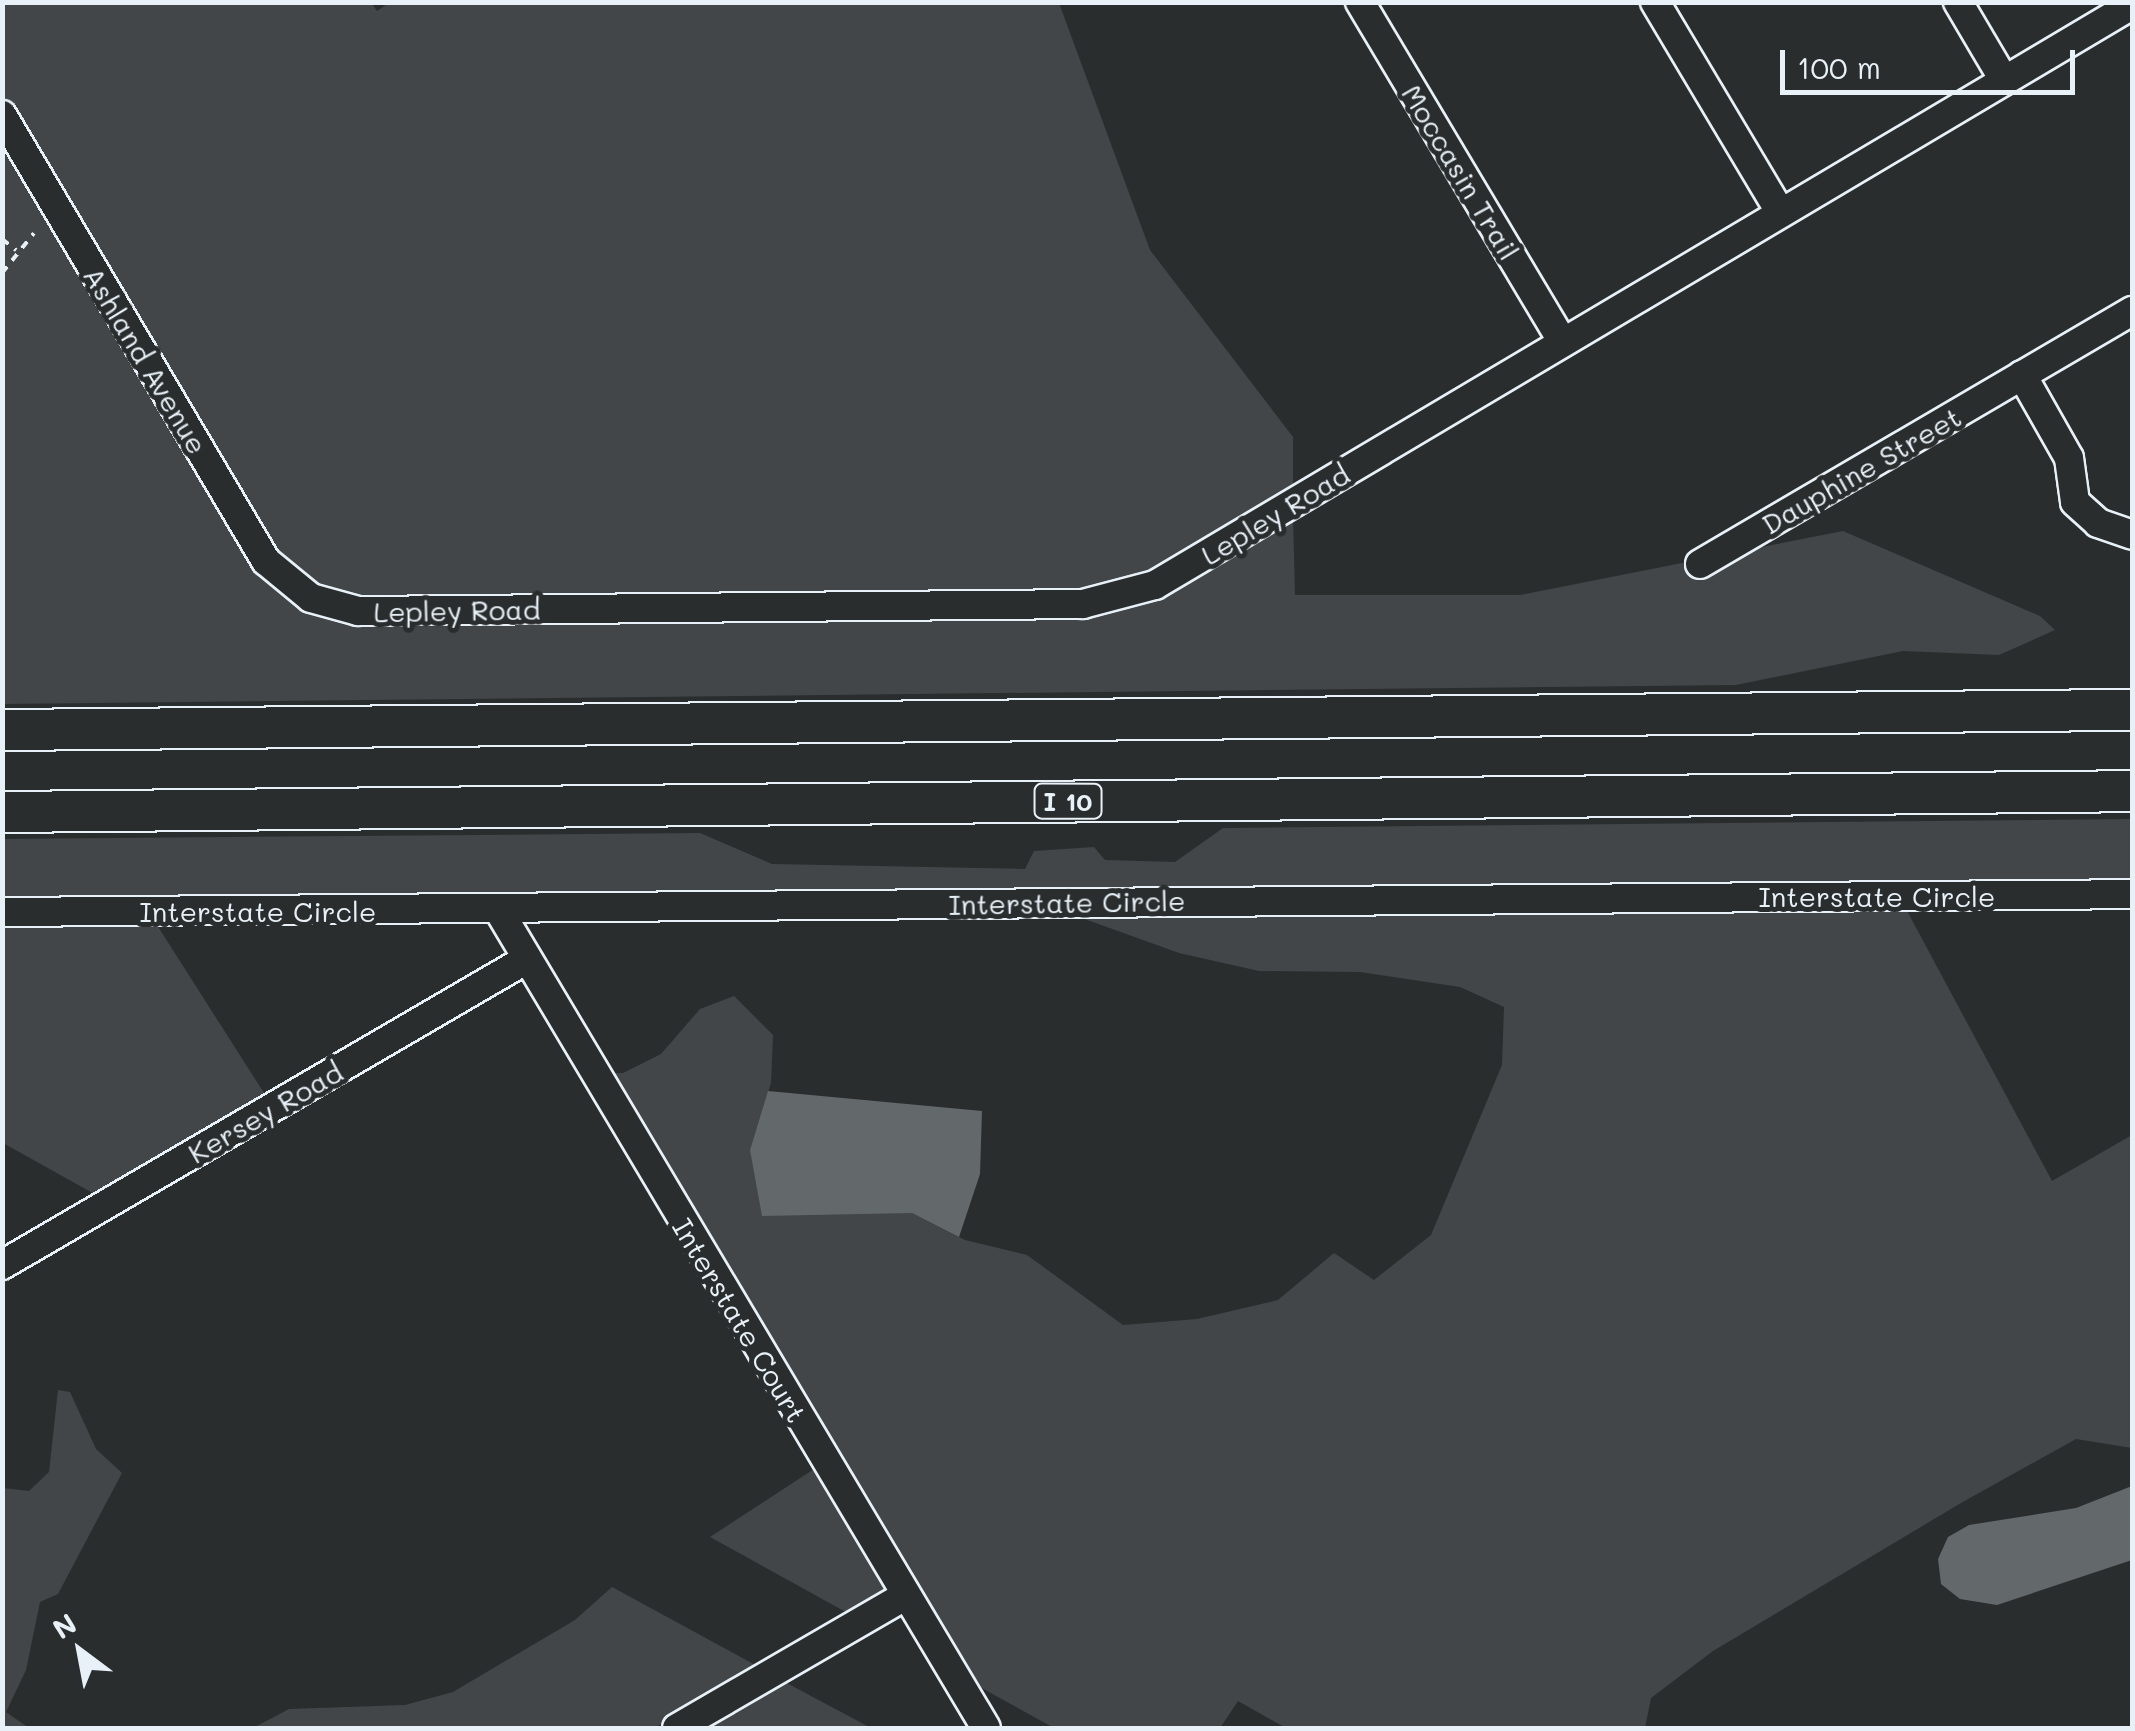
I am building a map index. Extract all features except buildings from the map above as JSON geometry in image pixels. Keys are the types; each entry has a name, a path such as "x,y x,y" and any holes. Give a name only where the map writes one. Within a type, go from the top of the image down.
{"highway":[{"path":"2,730 2132,710"},
{"name":"I 10","path":"2,812 2132,791"}],"street":[{"name":"Moccasin Trail","path":"1360,2 1562,342"},
{"path":"1656,2 1780,212"},
{"path":"1958,2 2004,80"},
{"name":"Lepley Road","path":"303,593 358,611 1102,602 1156,584 2132,5"},
{"name":"Ashland Avenue","path":"2,115 266,562 303,593"},
{"name":"Dauphine Street","path":"1700,564 2132,311"},
{"path":"2022,375 2068,458 2075,502 2098,523 2132,535"},
{"name":"Interstate Circle","path":"2,912 2132,894"},
{"name":"Interstate Court","path":"498,908 986,1728"},
{"name":"Kersey Road","path":"2,1265 527,959"},
{"path":"677,1728 906,1596"}],"path":[{"path":"2,272 16,250 34,233"},
{"path":"2,239 16,250"}],"shaded area":[{"path":"371,2 377,11 390,2 1059,3 1150,250 1293,437 1293,489 1150,574 1099,591 358,600 314,587 274,555 3,95 2,3"},
{"path":"2,135 290,596 1086,615 1160,595 1293,516 1295,595 1520,595 1687,562 1698,579 1747,550 1843,531 2040,616 2055,630 1999,655 1903,651 1736,685 3,704"},
{"path":"2132,819 2132,883 3,901 2,839 700,833 772,864 1025,869 1034,851 1094,847 1105,860 1175,862 1223,828"},
{"path":"1906,909 2052,1181 2132,1135 2132,1448 2076,1439 1961,1503 1713,1651 1651,1698 1645,1728 1286,1728 1238,1701 1220,1728 1054,1728 969,1681 606,1073 623,1073 661,1054 700,1009 734,996 773,1035 771,1083 750,1150 843,1212 912,1213 965,1240 1027,1255 1123,1325 1197,1319 1278,1300 1334,1253 1374,1280 1431,1235 1502,1065 1504,1007 1460,987 1360,972 1259,971 1179,953 1068,913"},
{"path":"155,922 264,1093 98,1196 3,1143 3,923"},
{"path":"768,1091 982,1111 980,1174 959,1237 912,1213 762,1216 750,1150"},
{"path":"58,1390 70,1392 96,1449 122,1473 58,1594 40,1602 26,1670 6,1712 29,1728 3,1728 3,1488 29,1491 49,1472"},
{"path":"817,1467 892,1591 853,1616 710,1537"},
{"path":"2132,1486 2132,1560 1997,1605 1960,1599 1941,1584 1938,1559 1948,1537 1969,1525 2076,1508"},
{"path":"612,1587 759,1667 654,1728 253,1728 289,1709 405,1705 453,1692 575,1620"},
{"path":"783,1681 871,1728 701,1728"}]}
